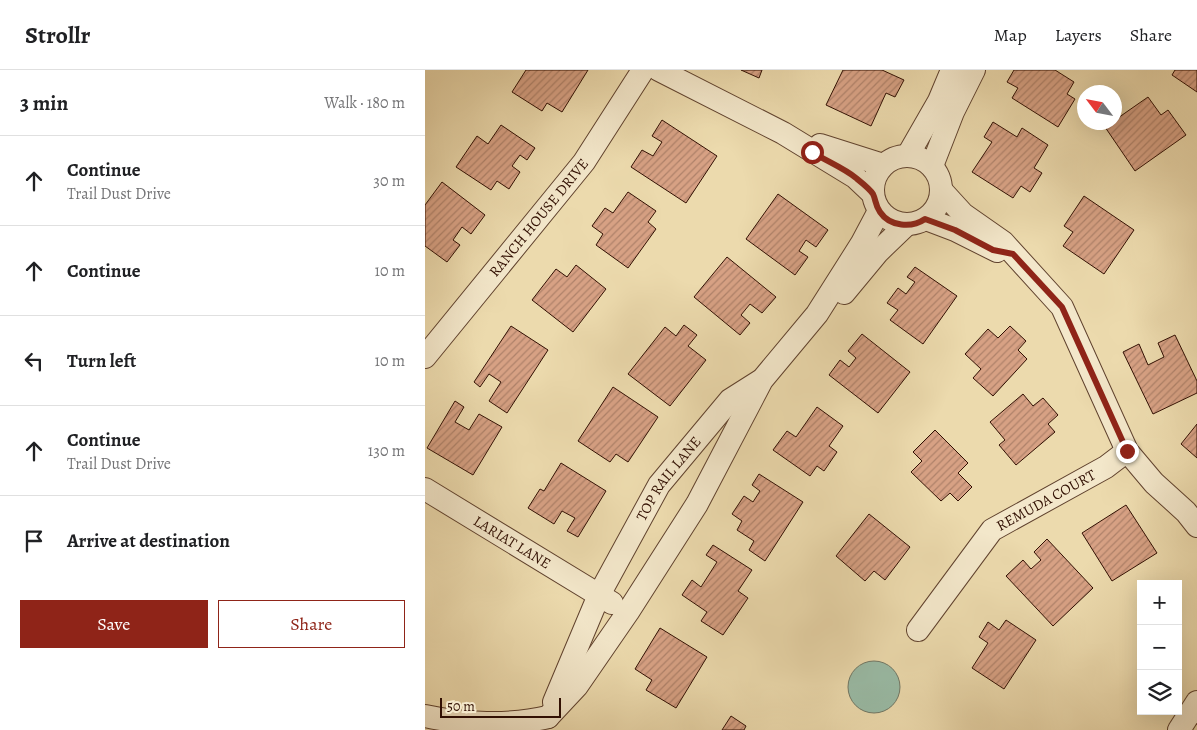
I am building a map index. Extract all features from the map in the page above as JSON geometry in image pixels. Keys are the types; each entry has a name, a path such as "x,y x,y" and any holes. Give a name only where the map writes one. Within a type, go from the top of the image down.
{"street":[{"name":"RANCH HOUSE DRIVE","path":"425,357 584,162 643,70"},
{"path":"659,70 783,133 855,177 876,202"},
{"path":"908,155 939,101 952,70"},
{"path":"932,166 953,112 975,70"},
{"path":"783,133 883,165"},
{"path":"916,222 931,216 939,204 942,191 939,178 932,166 921,158 908,155 895,158 883,165 875,176 872,190 881,214 893,222 916,222 955,230 993,250 1013,254"},
{"path":"942,191 963,214 1003,242 1062,307 1127,451 1154,483 1193,518"},
{"name":"TOP RAIL LANE","path":"548,717 577,686 628,612 697,504 762,380 817,314 862,243 876,202"},
{"name":"TOP RAIL LANE","path":"817,314 847,290 877,252 916,222"},
{"name":"TOP RAIL LANE","path":"548,717 599,595 659,485 731,400 762,380"},
{"name":"REMUDA COURT","path":"918,630 992,530 1106,467 1127,451"},
{"name":"LARIAT LANE","path":"425,489 599,595"},
{"path":"599,595 628,612"},
{"path":"1179,730 1197,702"},
{"path":"425,716 450,721 528,722 548,717"}],"shaded area":[{"path":"869,661 879,661 893,668 900,682 900,692 893,706 879,713 869,713 859,709 852,702 848,692 848,682 852,672 859,665"}],"building":[{"path":"526,70 588,70 562,112 547,103 542,111 512,92"},
{"path":"741,70 762,70 759,78"},
{"path":"843,70 882,70 904,80 895,97 886,93 871,126 826,105"},
{"path":"1014,70 1055,70 1074,82 1067,94 1075,99 1058,127 1012,98 1018,88 1007,82"},
{"path":"1175,70 1197,70 1197,92 1172,75"},
{"path":"1148,97 1161,115 1168,110 1186,135 1135,171 1107,130 1122,130 1122,115"},
{"path":"662,120 717,156 686,203 631,167 642,150 653,156 662,142 652,136"},
{"path":"993,122 1017,137 1022,128 1048,145 1034,168 1042,173 1030,192 1021,186 1013,198 972,172 992,142 984,137"},
{"path":"501,125 535,148 527,160 520,155 512,166 520,172 509,189 497,181 491,190 456,167 477,136 488,144"},
{"path":"442,182 485,215 471,234 462,227 453,240 460,245 447,262 425,246 425,205"},
{"path":"628,192 656,211 648,222 656,229 628,268 596,245 603,234 592,226 605,208 613,213"},
{"path":"778,194 828,230 816,247 806,240 799,251 808,257 795,275 746,239"},
{"path":"1084,196 1134,230 1104,274 1063,246 1073,232 1064,226"},
{"path":"727,257 776,297 762,313 750,304 741,315 750,323 740,335 694,297"},
{"path":"576,265 606,289 573,332 532,300 556,269 567,277"},
{"path":"915,267 957,296 923,344 890,320 898,310 887,303 898,288 906,294 915,282 907,277"},
{"path":"684,325 697,335 688,346 706,360 670,406 628,374 665,327 676,336"},
{"path":"511,326 548,350 507,413 489,401 501,382 489,374 480,387 474,382"},
{"path":"1010,326 1026,341 1018,350 1027,359 993,396 973,378 981,369 965,354 988,329 998,338"},
{"path":"862,334 910,372 878,413 829,375 840,360 849,367 856,358 848,351"},
{"path":"1175,335 1197,381 1197,393 1153,414 1123,352 1139,344 1148,365 1164,357 1158,343"},
{"path":"613,387 658,417 628,462 616,454 610,462 578,441"},
{"path":"1023,394 1033,406 1043,398 1058,415 1048,424 1055,432 1016,465 999,445 1005,440 990,422"},
{"path":"455,401 464,407 455,422 469,430 479,414 502,427 473,475 427,448"},
{"path":"817,407 843,426 829,446 837,452 824,471 817,466 810,476 773,450 787,431 796,437"},
{"path":"1197,424 1197,458 1181,444"},
{"path":"935,430 968,463 958,473 972,487 958,501 950,493 941,501 911,472 922,461 913,452"},
{"path":"561,463 606,491 578,537 567,531 575,518 562,511 554,524 528,508 540,489 544,491"},
{"path":"759,474 803,502 765,561 749,550 754,541 737,530 742,521 732,514 744,496 753,502 760,491 752,485"},
{"path":"1126,505 1157,553 1112,581 1082,533"},
{"path":"869,514 910,547 885,580 874,571 865,581 836,556"},
{"path":"1047,539 1093,588 1053,626 1006,576 1023,560 1031,569 1041,560 1034,552"},
{"path":"713,545 752,570 738,591 748,598 723,635 701,621 707,612 682,595 692,580 701,587 717,562 706,555"},
{"path":"1006,620 1036,640 1004,689 972,668 988,643 979,637 988,622 999,630"},
{"path":"660,628 707,657 676,708 646,690 652,680 635,669"},
{"path":"731,716 746,726 744,730 722,730"}],"route":[{"path":"812,152 855,177 873,194 874,203 881,214 893,222 906,225 919,223 925,219 955,230 993,250 1013,254 1062,307 1127,451"}]}
